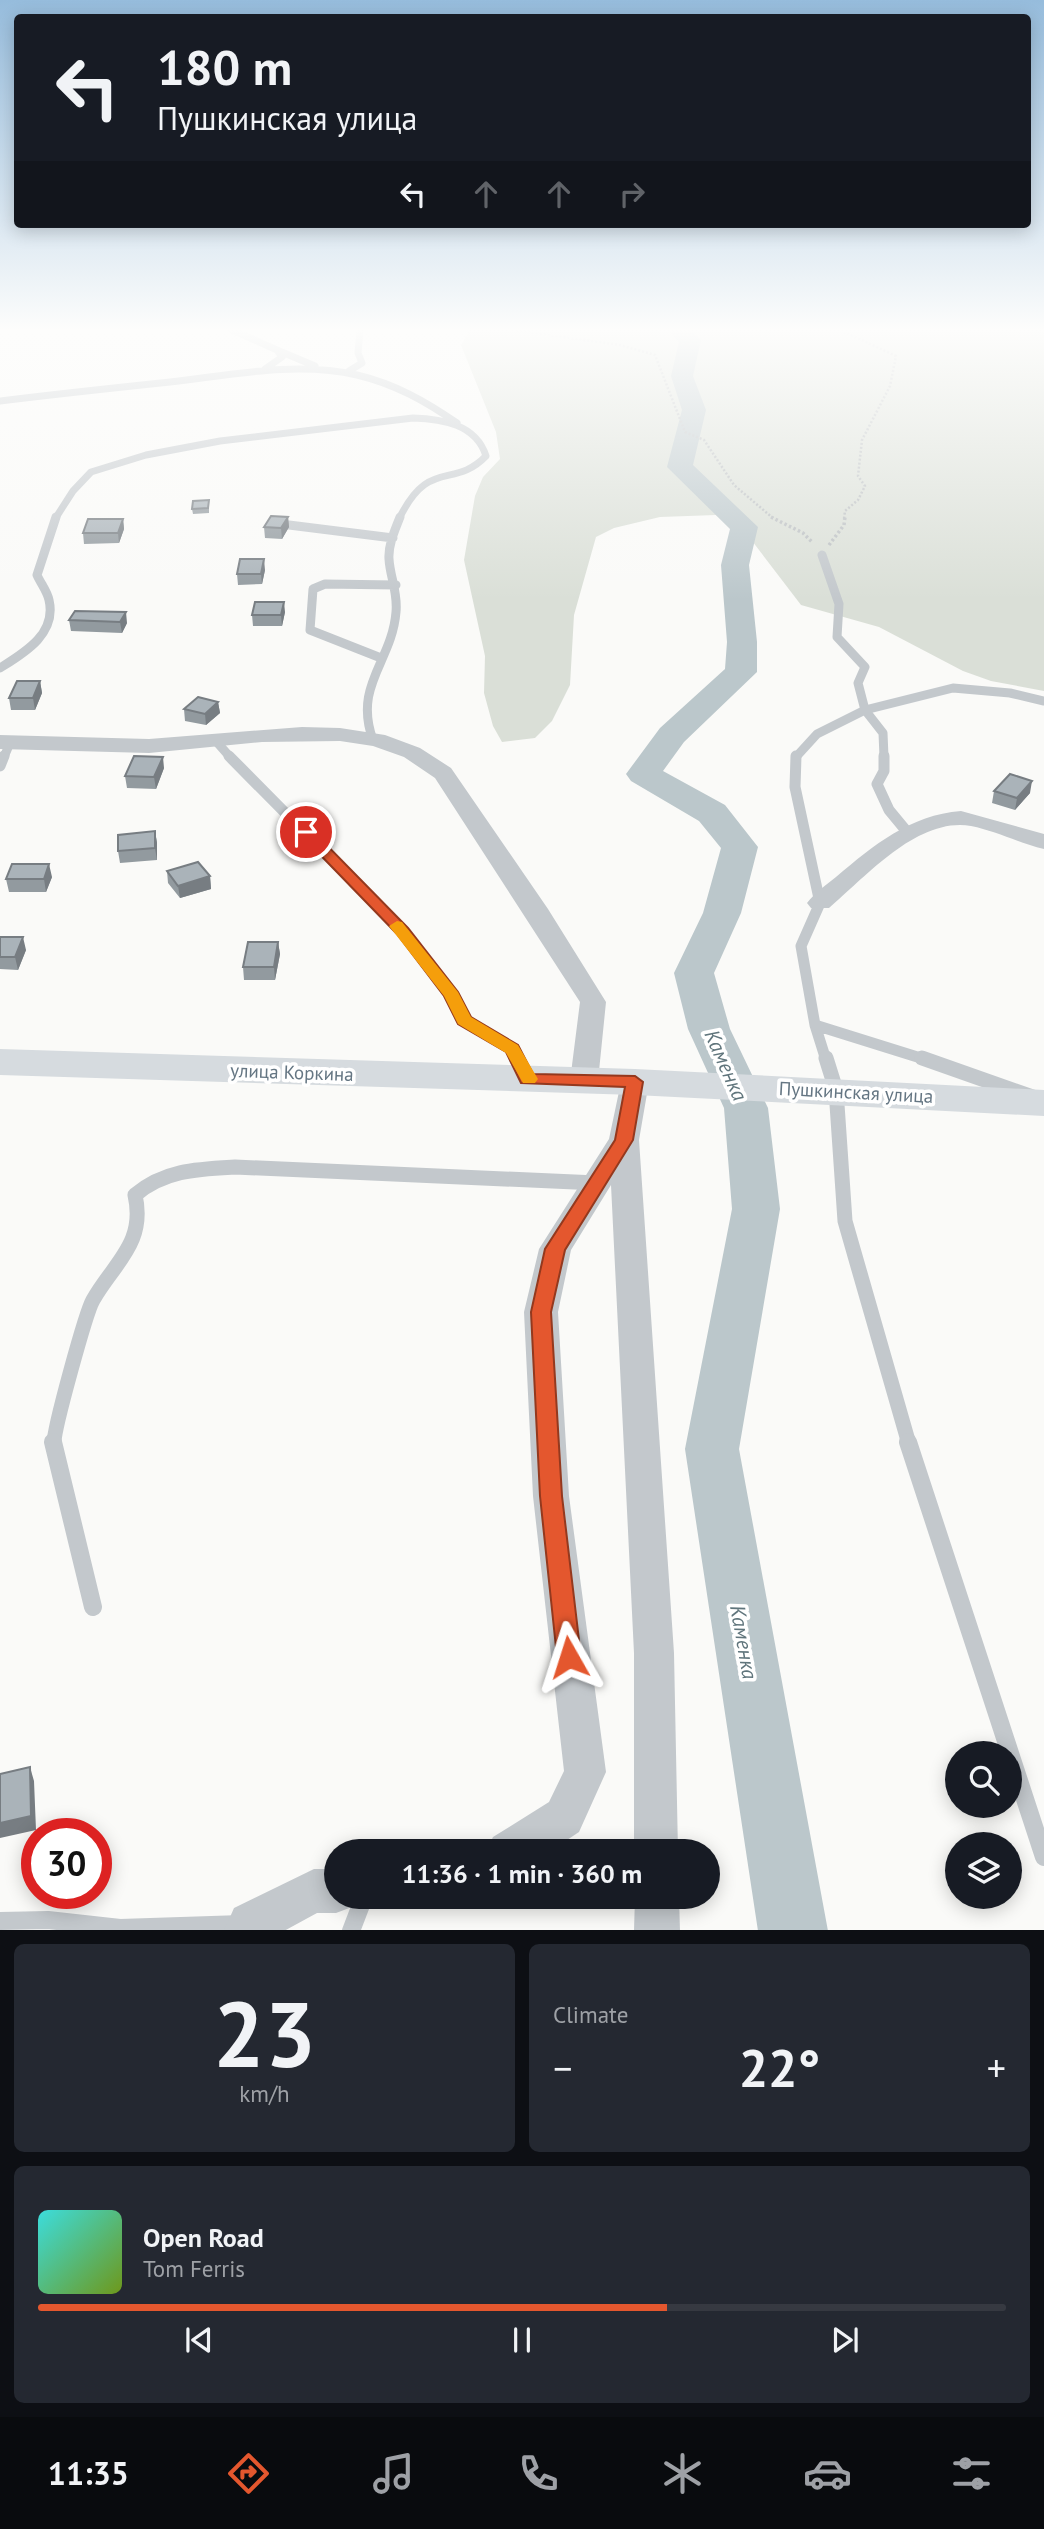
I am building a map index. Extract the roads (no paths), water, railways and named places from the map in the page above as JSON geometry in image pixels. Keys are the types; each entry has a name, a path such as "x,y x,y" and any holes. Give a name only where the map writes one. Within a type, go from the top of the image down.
{"main road":[{"name":"улица Коркина","path":"0,1062 584,1081"},
{"name":"Пушкинская улица","path":"584,1081 836,1090 1044,1102"}],"street":[{"path":"5,743 150,746 297,732 373,740 423,756 443,773 535,909 593,1002 584,1081"},
{"path":"820,903 908,833 946,818 964,818 1044,842"},
{"path":"635,1082 624,1140 654,1653 656,1839"},
{"path":"529,1839 564,1817 585,1772 551,1496 541,1312 555,1249 624,1140"},
{"path":"248,1927 314,1891 324,1891"},
{"path":"657,1909 657,1930"}],"lane":[{"path":"0,668 41,638 49,617 50,600 37,575 46,558 50,530 71,494 91,472 145,454 194,444 390,420"},
{"path":"434,420 463,427"},
{"path":"373,740 364,721 365,698 394,626 396,585 388,556 393,538 418,488 429,480 480,464 486,456 484,445 454,420"},
{"path":"289,525 393,538"},
{"path":"822,555 839,604 837,637 865,667 858,683 865,710 883,733 884,771 877,784 889,810 908,833"},
{"path":"381,658 310,631 313,589 325,584 396,585"},
{"path":"1044,701 1010,693 953,688 865,710 817,734 796,756 795,787 820,903 800,946 815,1025 836,1090 845,1221 915,1465 1044,1857"},
{"path":"215,740 249,779 314,840 402,931 452,995 464,1020 512,1049 527,1079"},
{"path":"0,766 5,743"},
{"path":"815,1025 863,1038 1044,1102"},
{"path":"93,1608 53,1441 92,1301 129,1251 139,1212 135,1195 149,1181 182,1170 235,1167 597,1183"},
{"path":"351,1930 359,1909"},
{"path":"0,1921 48,1920 120,1928 248,1927"}],"waterway":[{"name":"Каменка","path":"692,420 680,467 744,527 735,565 742,642 741,672 672,735 643,774 712,813 740,847 722,913 694,973 709,1029 746,1108 756,1209 712,1449 793,1930"}]}
